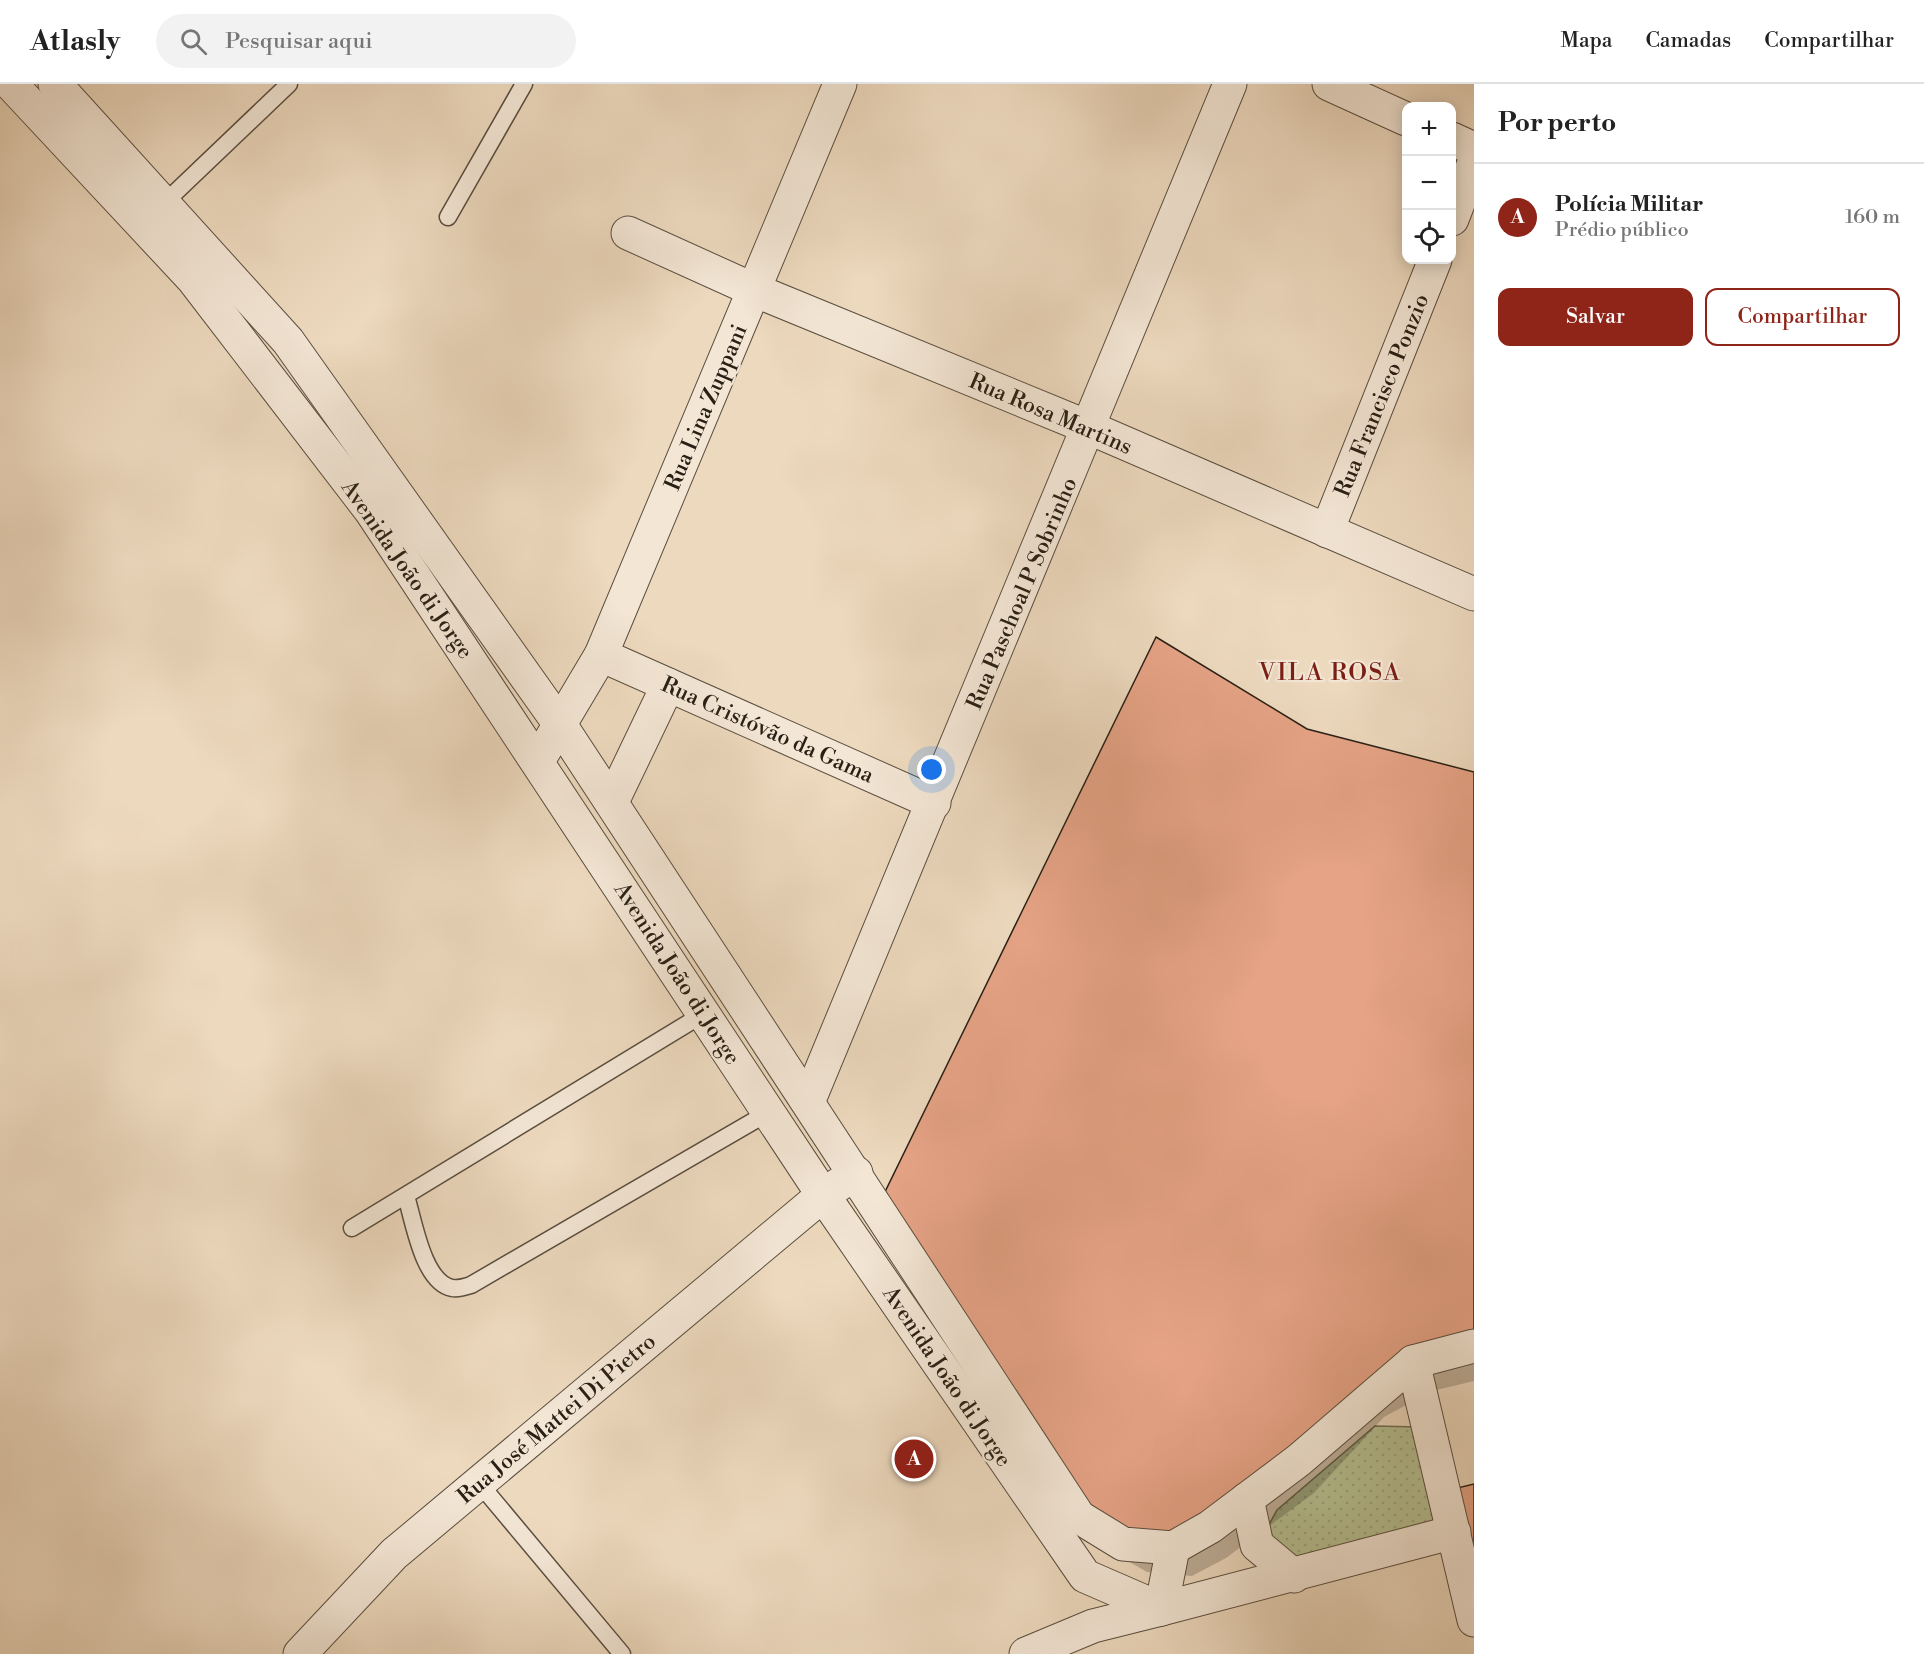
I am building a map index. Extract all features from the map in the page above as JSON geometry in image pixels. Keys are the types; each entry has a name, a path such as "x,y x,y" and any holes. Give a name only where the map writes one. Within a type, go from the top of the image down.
{"street":[{"name":"Avenida João di Jorge","path":"11,84 288,341 561,726 809,1100 1078,1517 1124,1545 1173,1548"},
{"name":"Avenida João di Jorge","path":"56,84 152,214 193,279 371,511 824,1195 1085,1576 1161,1609"},
{"name":"Rua Lina Zuppani","path":"538,761 561,726 601,655 840,84"},
{"name":"Rua Paschoal P Sobrinho","path":"809,1100 1230,84"},
{"path":"1329,84 1402,116"},
{"path":"1456,141 1474,149"},
{"path":"1456,210 1474,163"},
{"name":"Rua Rosa Martins","path":"628,233 754,290 1089,428 1474,594"},
{"name":"Rua Francisco Ponzio","path":"1327,531 1434,264"},
{"name":"Rua Cristóvão da Gama","path":"601,655 934,803"},
{"path":"612,802 668,685"},
{"name":"Rua José Mattei Di Pietro","path":"300,1654 394,1554 824,1195 856,1173"},
{"path":"1161,1609 1173,1548 1210,1527 1299,1460 1413,1362 1474,1346"},
{"path":"1413,1362 1474,1620"},
{"path":"957,1389 984,1370"},
{"path":"1247,1499 1257,1545 1294,1576"},
{"path":"1026,1654 1093,1626 1294,1576 1454,1532"}],"lane":[{"path":"152,214 289,84"},
{"path":"448,217 524,84"},
{"path":"352,1228 705,1013"},
{"path":"406,1196 429,1272 441,1284 454,1289 471,1285 769,1112"},
{"path":"479,1483 622,1654"}],"green space":[{"path":"1375,1426 1419,1427 1448,1530 1296,1574 1259,1543 1277,1510"}],"building":[{"path":"1156,637 1307,729 1474,772 1474,1343 1172,1543 1084,1514 882,1198"},
{"path":"1474,1484 1474,1598 1449,1490"}],"place":[{"name":"Polícia Militar","path":"914,1459"}],"district":[{"name":"VILA ROSA","path":"1330,672"}]}
